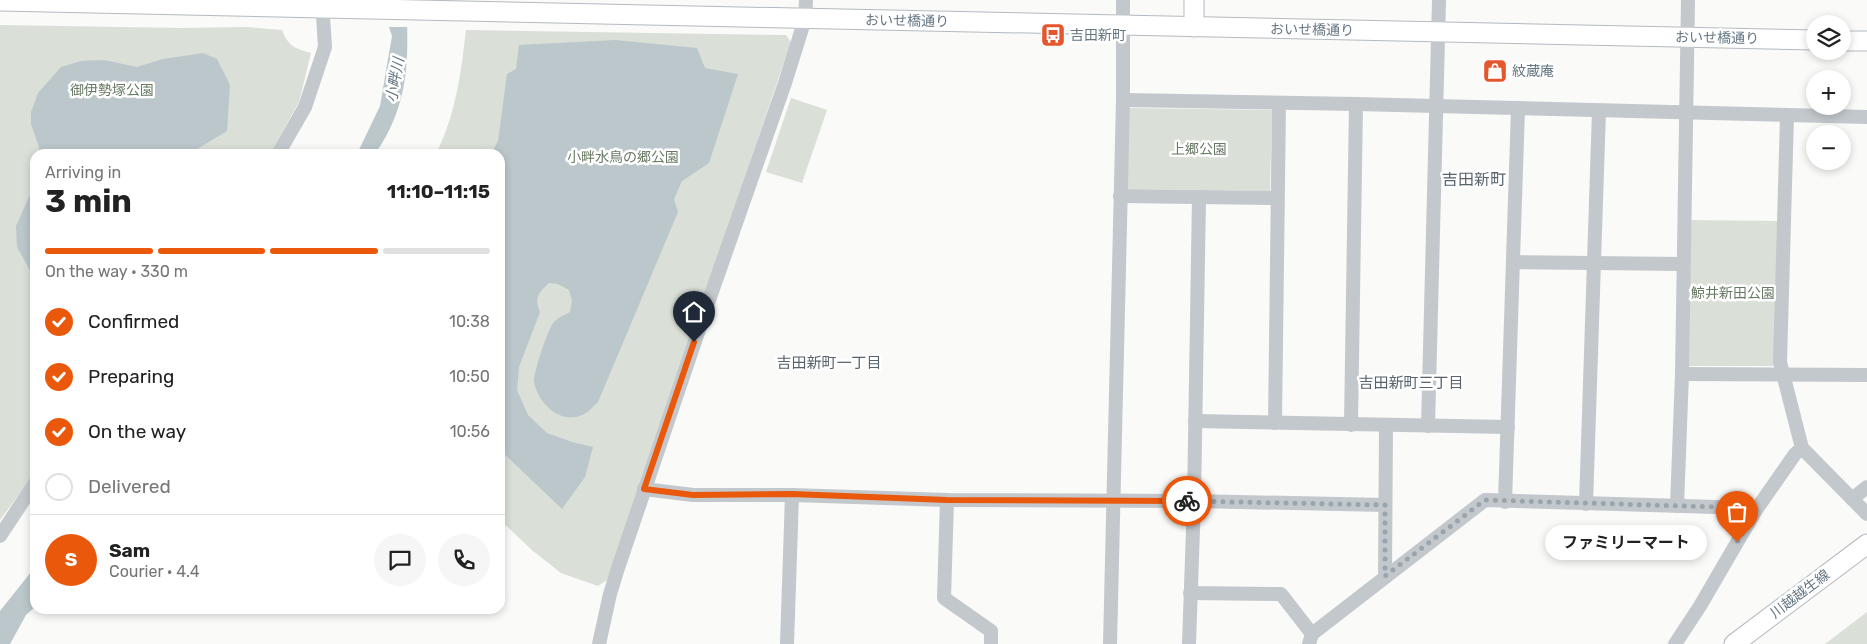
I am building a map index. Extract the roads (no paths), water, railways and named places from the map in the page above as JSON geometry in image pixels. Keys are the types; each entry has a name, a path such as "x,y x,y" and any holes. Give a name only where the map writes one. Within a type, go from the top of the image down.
{"street":[{"path":"1110,644 1123,0"},
{"path":"1194,0 1194,27"},
{"path":"1428,426 1439,0"},
{"path":"1677,506 1682,374 1689,37 1688,0"},
{"name":"おいせ橋通り","path":"0,2 466,8 805,9 1122,26 1806,40"},
{"path":"281,149 305,107 325,46 328,6"},
{"path":"599,644 610,594 644,489 786,83 805,9"},
{"path":"1851,41 1867,41"},
{"path":"1122,100 1356,104 1867,118"},
{"path":"1275,423 1279,103"},
{"path":"1351,424 1356,104"},
{"path":"1506,502 1518,109"},
{"path":"1586,504 1599,111"},
{"path":"1787,116 1780,362 1782,374 1802,448 1867,514"},
{"path":"1120,196 1277,198"},
{"path":"1189,644 1194,501 1199,197"},
{"path":"1513,262 1683,264"},
{"path":"1682,374 1867,375"},
{"path":"1195,420 1508,427"},
{"path":"1385,576 1386,425"},
{"path":"1675,644 1700,606 1756,510 1795,454 1802,448"},
{"path":"1852,499 1867,486"},
{"path":"644,489 693,495 792,494 947,500 1113,500 1385,505"},
{"path":"0,536 30,491"},
{"path":"787,644 792,494"},
{"path":"947,500 944,598 991,632 991,644"},
{"path":"1190,593 1281,594 1311,639 1385,576 1485,500 1750,508 1756,510"},
{"name":"川越越生線","path":"1734,644 1867,544"}],"water":[{"name":"小畔川","path":"380,0 406,0 407,61 401,99 387,135 378,149 359,149 380,106 392,36"},
{"path":"615,40 697,48 705,68 738,74 709,163 682,181 674,199 678,212 598,402 583,415 576,417 561,416 548,408 539,395 534,380 548,332 556,320 570,312 572,301 569,290 558,284 549,283 538,296 537,303 540,312 519,367 517,390 528,415 547,433 593,447 585,477 562,509 505,455 505,149 494,149 498,141 507,74 516,69 519,45"},
{"path":"203,53 217,59 230,85 227,131 197,149 39,149 31,124 31,112 38,93 61,67 81,61 104,60 137,67 163,59"},
{"path":"30,195 30,270 17,247 16,226"},
{"path":"30,573 30,611 26,615 10,644 0,644 0,611"}],"place":[{"name":"吉田新町","path":"1053,35"},
{"name":"紋蔵庵","path":"1495,71"},
{"name":"ファミリーマート","path":"1737,542"}],"district":[{"name":"吉田新町","path":"1474,179"},
{"name":"吉田新町一丁目","path":"829,363"},
{"name":"吉田新町三丁目","path":"1411,383"}],"park label":[{"name":"御伊勢塚公園","path":"112,90"},
{"name":"上郷公園","path":"1199,149"},
{"name":"小畔水鳥の郷公園","path":"623,157"},
{"name":"鯨井新田公園","path":"1733,293"}]}
